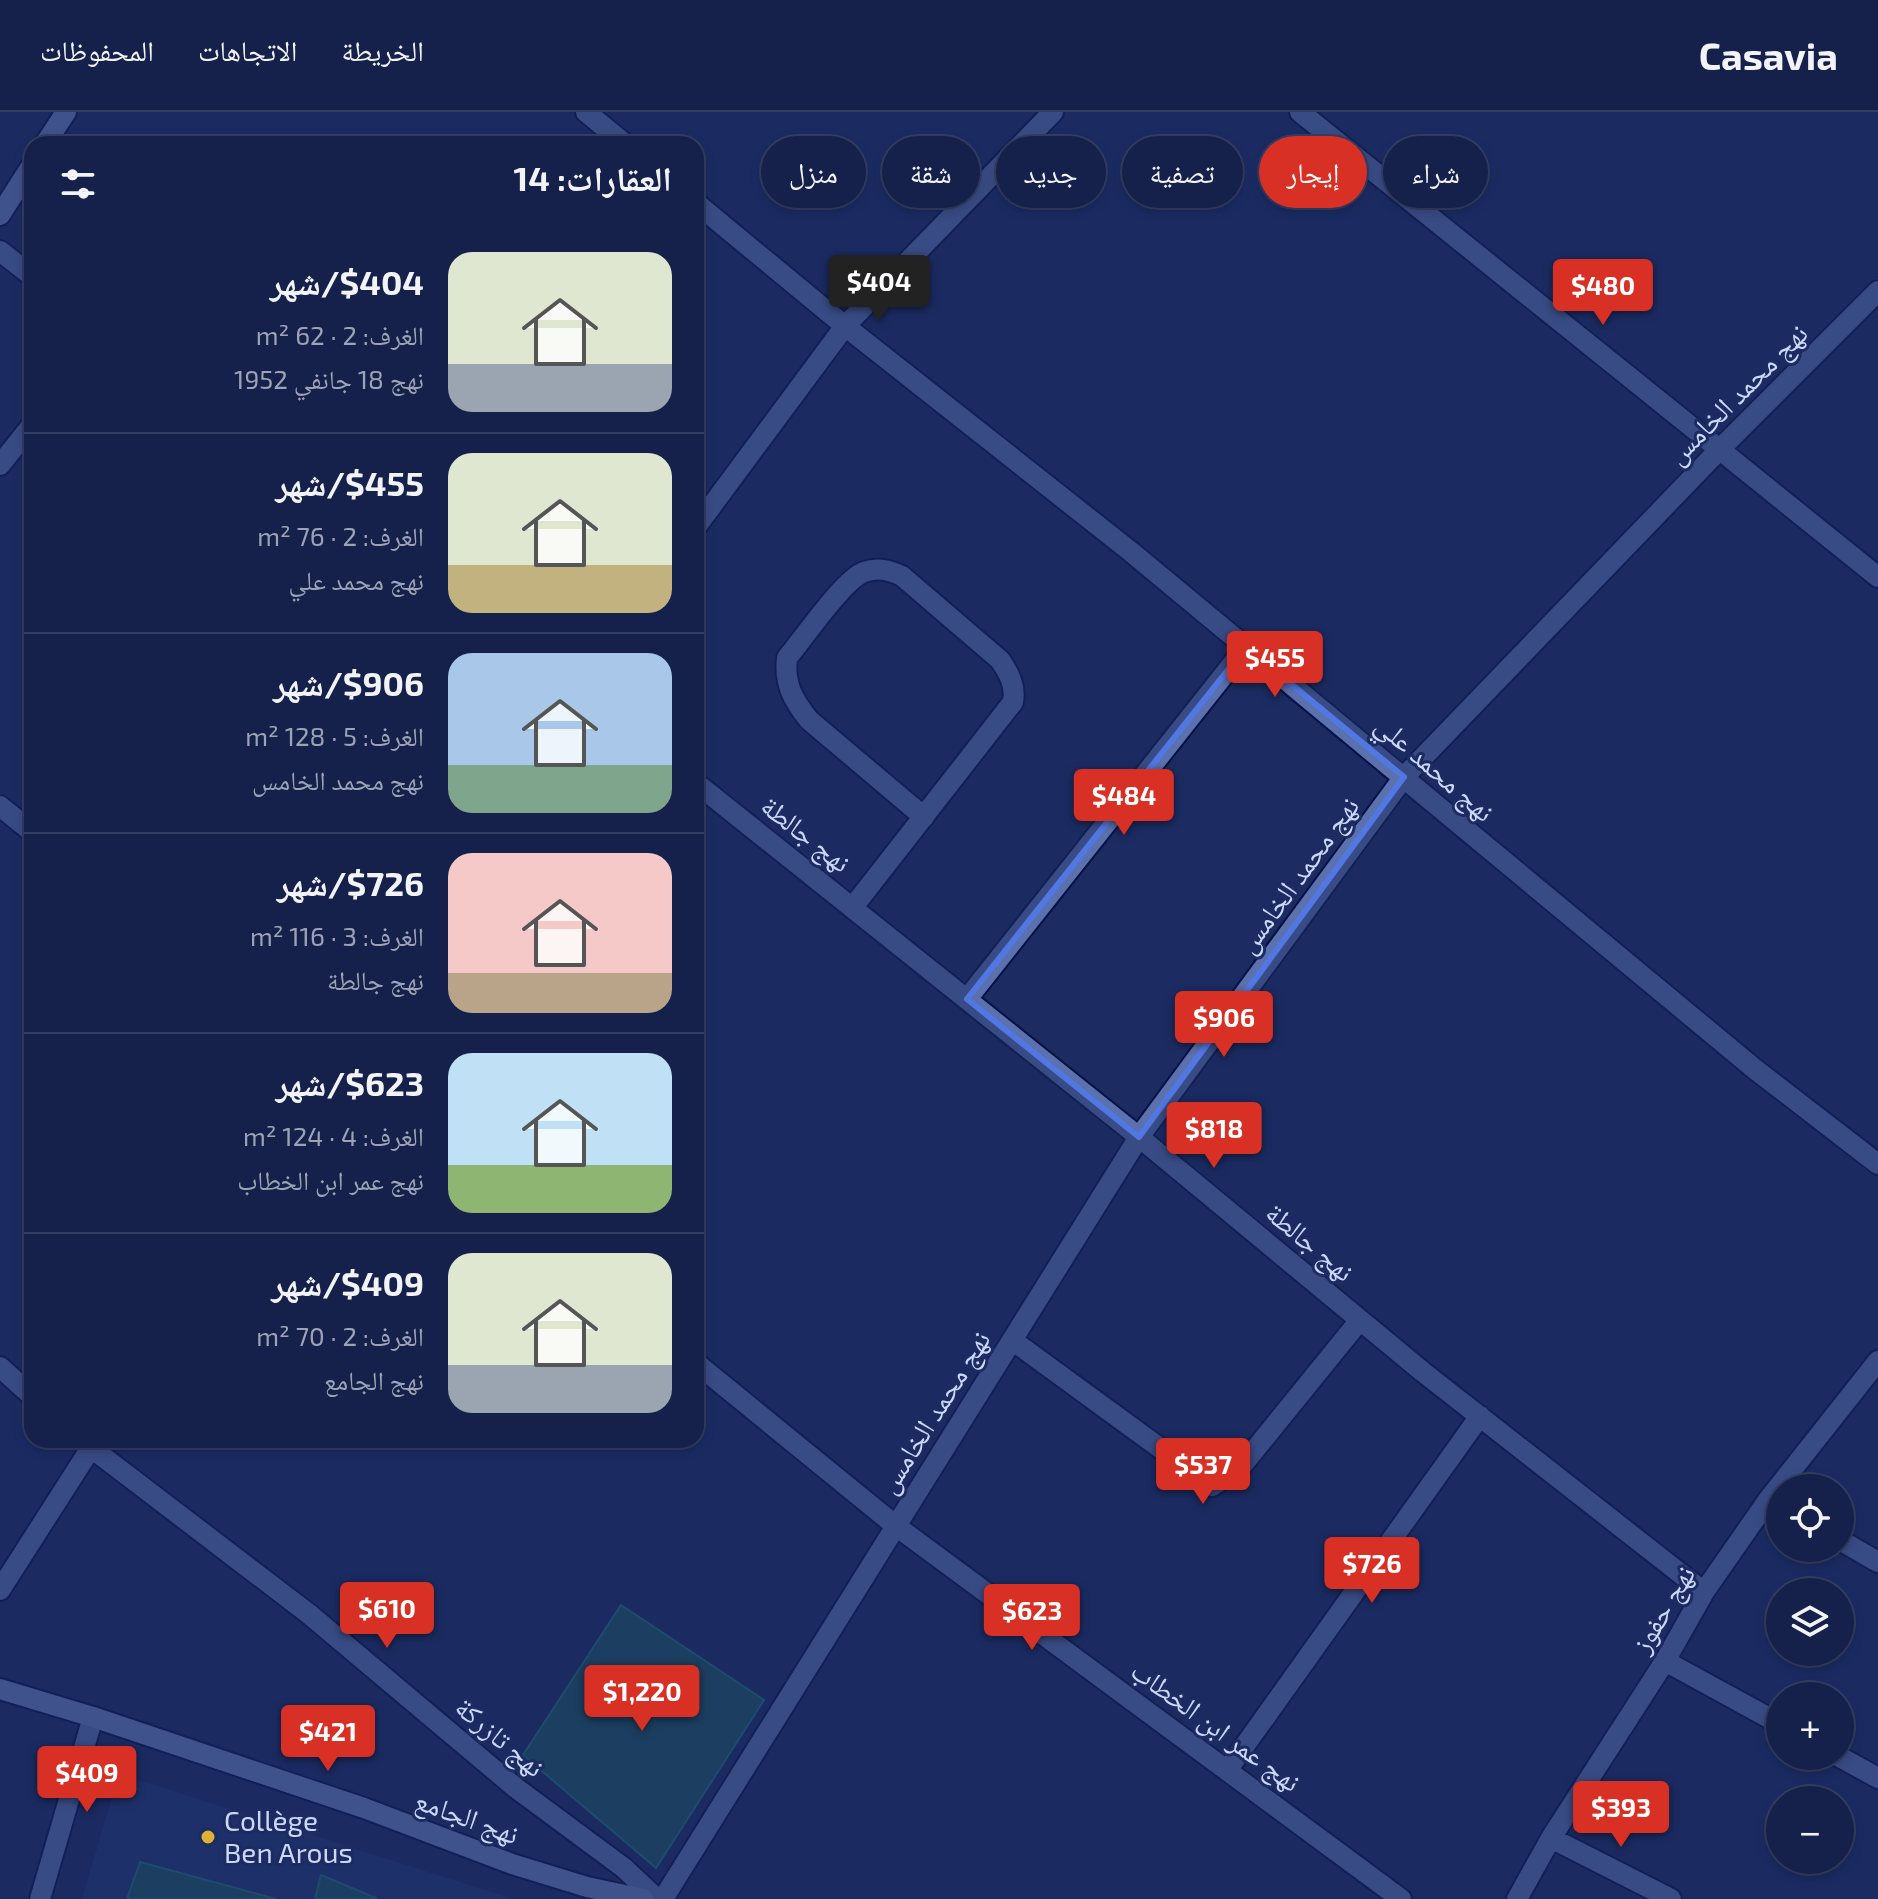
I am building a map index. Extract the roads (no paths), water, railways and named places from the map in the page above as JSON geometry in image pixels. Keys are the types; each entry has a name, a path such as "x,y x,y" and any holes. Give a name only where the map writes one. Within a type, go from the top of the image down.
{"street":[{"path":"50,136 66,112"},
{"path":"586,112 615,136"},
{"path":"704,516 845,326 1053,112"},
{"path":"1300,112 1878,577"},
{"path":"0,215 24,178"},
{"name":"نهج محمد علي","path":"704,210 845,326 1130,551 1756,1070 1878,1164"},
{"path":"0,251 24,270"},
{"name":"نهج محمد الخامس","path":"663,1899 1139,1137 1404,777 1719,450 1878,291"},
{"path":"0,465 24,435"},
{"path":"853,907 924,817 1013,702 1009,672 1000,660 902,576 875,569 861,573 847,584 787,658 785,673 795,703 809,720 924,817"},
{"path":"967,999 1246,647"},
{"name":"نهج جالطة","path":"704,789 1139,1137 1360,1320 1704,1592"},
{"path":"0,806 24,826"},
{"path":"1012,1340 1212,1486 1240,1468 1360,1320"},
{"name":"نهج حفوز","path":"1796,1474 1878,1361"},
{"path":"0,1367 24,1389"},
{"name":"نهج عمر ابن الخطاب","path":"704,1370 896,1526 1401,1899"},
{"path":"1228,1769 1480,1416"},
{"path":"0,1590 86,1448"},
{"name":"نهج تازركة","path":"95,1448 309,1614 516,1788 624,1868 657,1899"},
{"name":"نهج حفوز","path":"1517,1899 1551,1838 1665,1661 1704,1592 1766,1514"},
{"path":"1854,1548 1878,1562"},
{"path":"1665,1661 1766,1716"},
{"name":"نهج الجامع","path":"0,1689 364,1808 512,1864 587,1887 643,1899"},
{"path":"40,1899 93,1717"},
{"path":"1854,1765 1878,1778"},
{"path":"1551,1838 1671,1899"}],"place":[{"name":"Collège Ben Arous","path":"208,1837"}]}
